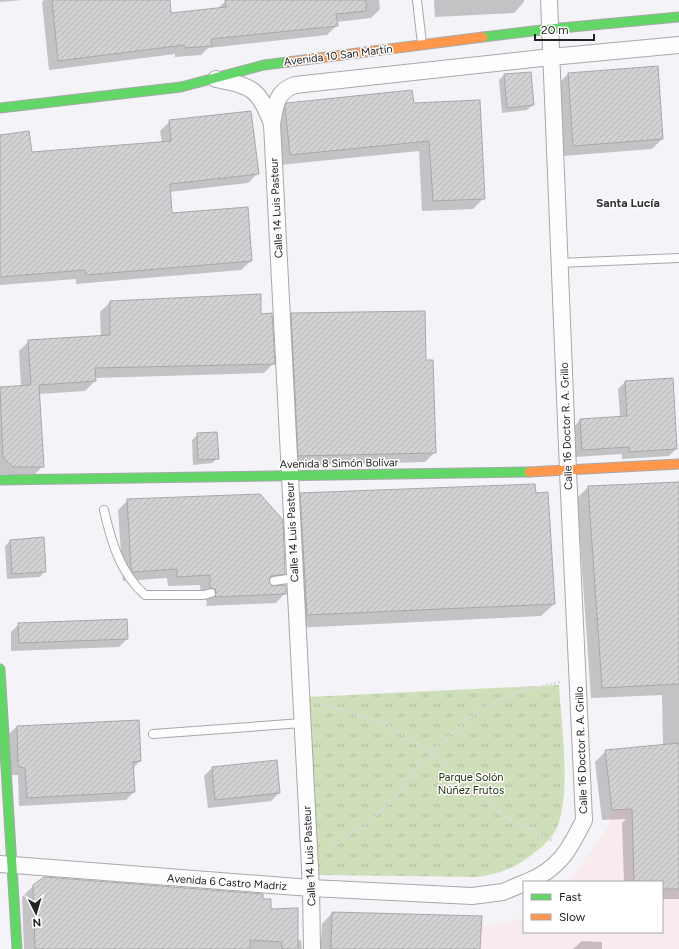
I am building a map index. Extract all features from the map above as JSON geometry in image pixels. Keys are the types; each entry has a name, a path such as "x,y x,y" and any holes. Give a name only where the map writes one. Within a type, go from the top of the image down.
{"street":[{"name":"Calle 16 Doctor R. A. Grillo","path":"549,0 559,263 584,820 570,848"},
{"name":"Avenida 10 San Martín","path":"0,108 181,87 264,65 550,29 679,17"},
{"path":"272,124 275,106 281,92 286,88 295,85 551,57 679,46"},
{"name":"Calle 14 Luis Pasteur","path":"213,79 248,86 266,108 272,124 311,888 312,949"},
{"name":"Avenida 8 Simón Bolívar","path":"0,480 568,471 679,464"},
{"path":"0,669 6,865 17,949"},
{"path":"529,881 554,866 570,848"},
{"name":"Avenida 6 Castro Madriz","path":"6,865 311,888 472,896 503,892 523,883"}],"lane":[{"path":"417,0 422,44"},
{"path":"559,263 679,258"},
{"path":"104,510 115,550 131,579 145,595 204,595 211,593"},
{"path":"274,581 294,578"},
{"path":"154,734 302,723"}],"path":[{"path":"324,853 330,846 367,822 393,800 402,790 414,771 431,752 480,709 522,691 578,678"},
{"path":"301,700 327,704 385,724 431,752 501,815 570,848"}],"shaded area":[{"path":"679,806 679,949 328,949 329,916 420,919 489,926 523,916 523,933 663,933 663,881 570,881 609,825 612,810"}],"green space":[{"name":"Parque Solón Núñez Frutos","path":"559,685 564,762 563,802 560,820 554,833 540,849 524,861 511,868 476,877 318,875 308,697"}],"building":[{"path":"52,0 170,0 171,13 226,7 225,0 366,0 366,11 336,14 338,26 211,39 212,46 185,48 184,45 58,61"},
{"path":"658,66 663,139 573,146 568,73"},
{"path":"531,72 534,105 507,108 504,74"},
{"path":"412,90 414,103 480,100 485,199 433,201 429,141 290,155 285,107 287,103"},
{"path":"251,111 259,174 170,184 172,213 248,207 252,261 86,275 85,270 0,277 0,135 29,131 32,152 171,141 169,120"},
{"path":"261,294 261,314 272,313 275,364 95,368 96,381 39,385 44,467 13,467 3,458 0,387 31,385 28,340 110,335 110,301"},
{"path":"425,311 426,360 433,360 436,453 298,456 291,313"},
{"path":"673,378 677,449 629,452 629,447 582,450 580,419 627,416 625,381"},
{"path":"217,432 219,459 198,460 197,433"},
{"path":"679,482 679,684 602,688 588,486"},
{"path":"535,484 536,493 548,492 555,604 307,615 300,493"},
{"path":"260,494 283,520 285,574 271,576 269,581 272,586 286,585 286,594 215,597 215,589 210,588 210,575 177,577 177,569 132,572 127,499"},
{"path":"44,537 46,572 12,574 10,540"},
{"path":"127,619 128,639 19,643 18,623"},
{"path":"139,720 141,761 133,762 135,792 27,798 25,768 18,767 17,726"},
{"path":"679,743 679,889 663,889 663,881 634,881 632,809 612,810 605,750"},
{"path":"277,760 280,793 215,800 212,767"},
{"path":"44,877 263,894 263,899 271,899 271,909 298,908 298,949 282,949 282,942 250,940 250,949 35,949 33,885"},
{"path":"332,912 482,916 480,949 331,949"}],"traffic: fast":[{"path":"483,37 679,17"},
{"path":"0,108 181,87 264,65 288,62"},
{"path":"0,480 529,472"},
{"path":"0,669 17,949"}],"traffic: slow":[{"path":"288,62 483,37"},
{"path":"529,472 679,464"}],"district":[{"name":"Santa Lucía","path":"628,203"}]}
